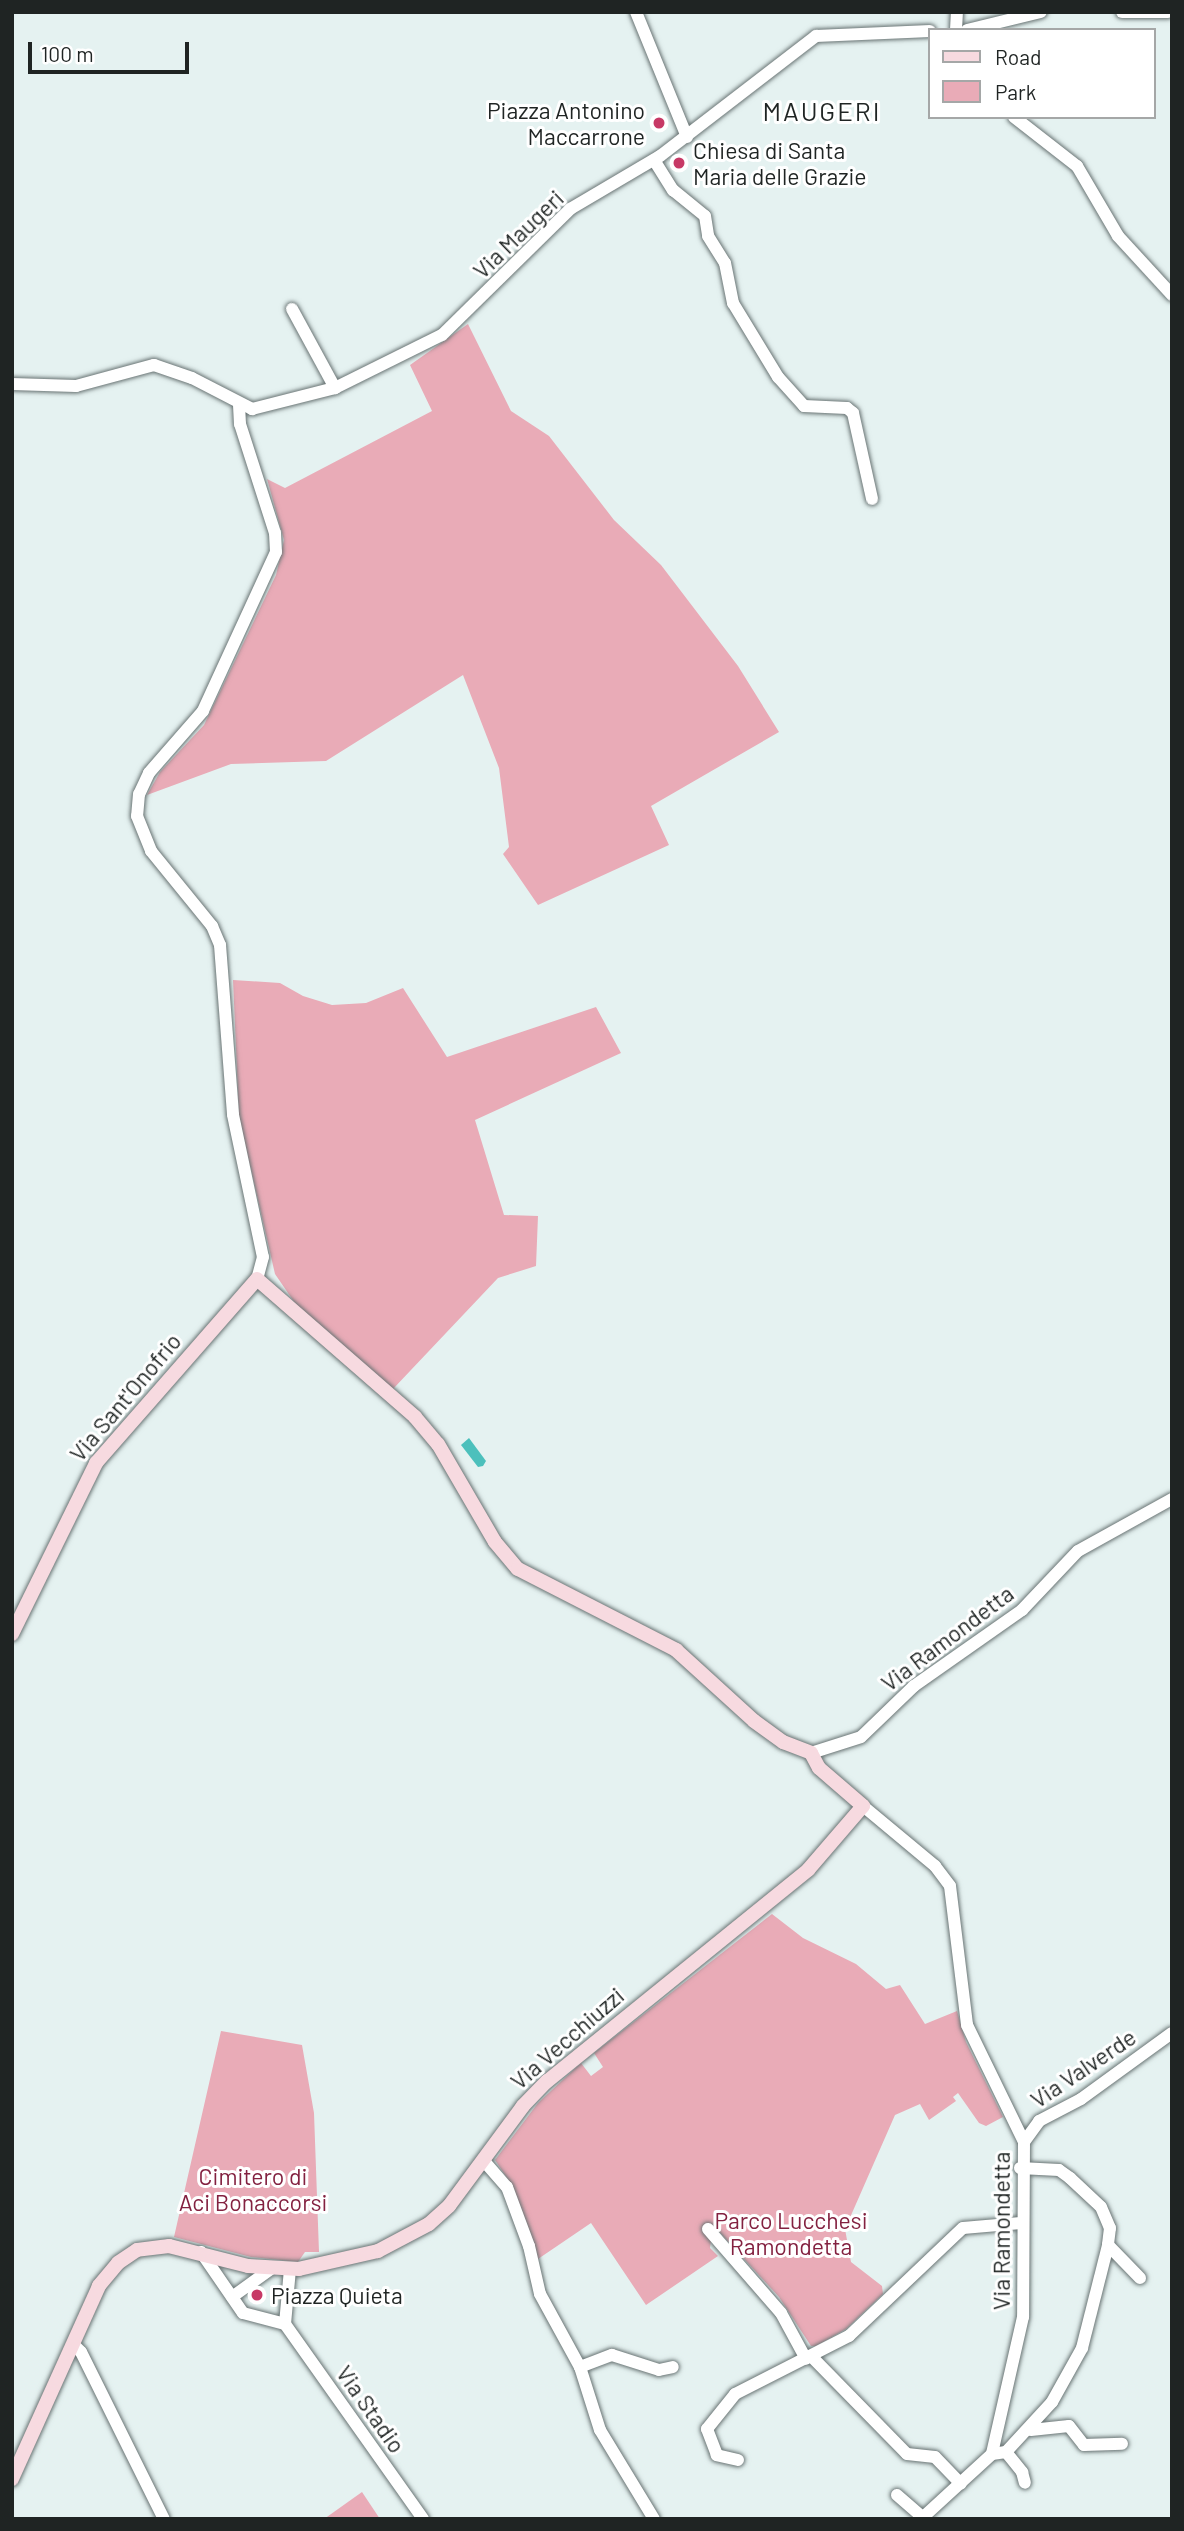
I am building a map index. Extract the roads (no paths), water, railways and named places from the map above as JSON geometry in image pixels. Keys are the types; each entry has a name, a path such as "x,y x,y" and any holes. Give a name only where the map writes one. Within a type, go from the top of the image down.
{"main road":[{"path":"257,1279 415,1417 449,1462 495,1542 518,1569 676,1650 754,1721 783,1742 811,1753 819,1768 863,1806"},
{"name":"Via Sant'Onofrio","path":"12,1634 96,1463 257,1279"},
{"name":"Via Vecchiuzzi","path":"12,2479 99,2286 127,2256 149,2247 200,2252 272,2268 290,2269 354,2258 402,2240 449,2206 523,2106 547,2081 808,1870 863,1806"}],"street":[{"path":"636,12 687,137"},
{"path":"989,28 1041,12"},
{"path":"1122,12 1168,12"},
{"name":"Via Maugeri","path":"239,405 274,407 335,388 442,335 570,209 654,160 687,137 816,36 928,31"},
{"path":"1017,119 1077,166 1118,236 1172,295"},
{"path":"654,160 673,190 705,216 708,236 724,263 733,303 778,377 804,405 847,408 853,413 872,499"},
{"path":"292,309 335,388"},
{"path":"12,384 76,386 154,365 192,378 239,405 240,424 275,533 276,552 203,711 149,773 139,794 137,816 151,851 212,926 220,944 233,1115 263,1257 257,1279"},
{"name":"Via Ramondetta","path":"811,1753 861,1737 914,1686 1022,1610 1078,1551 1172,1499"},
{"name":"Via Ramondetta","path":"863,1806 935,1866 950,1886 967,2025 1024,2142 1020,2168 1023,2317 992,2454"},
{"name":"Via Valverde","path":"1024,2142 1039,2121 1081,2099 1172,2033"},
{"path":"484,2161 506,2187 529,2246 540,2294 580,2367 600,2430 654,2519"},
{"path":"897,2495 923,2518 992,2454 1006,2452 1031,2430 1052,2402 1082,2348 1108,2245 1107,2217 1059,2170 1020,2168"},
{"path":"738,2460 717,2455 708,2423 735,2394 849,2336 963,2228 1021,2223"},
{"path":"708,2229 781,2313 809,2357 877,2420 907,2455 935,2456 961,2484"},
{"path":"1108,2245 1140,2278"},
{"path":"200,2252 243,2313 285,2323 290,2269"},
{"path":"232,2297 272,2268"},
{"name":"Via Stadio","path":"285,2323 423,2519"},
{"path":"73,2343 81,2352 164,2519"},
{"path":"580,2367 612,2355 659,2370 673,2367"},
{"path":"1031,2430 1069,2426 1084,2445 1122,2444"},
{"path":"1006,2452 1022,2472 1025,2483"}],"water":[{"path":"469,1438 486,1461 483,1466 478,1467 461,1445"}],"place":[{"name":"Piazza Antonino Maccarrone","path":"659,123"},
{"name":"Chiesa di Santa Maria delle Grazie","path":"679,163"},
{"name":"Piazza Quieta","path":"257,2295"}],"district":[{"name":"MAUGERI","path":"822,111"}],"park label":[{"name":"Cimitero di Aci Bonaccorsi","path":"253,2189"},
{"name":"Parco Lucchesi Ramondetta","path":"791,2233"}]}
